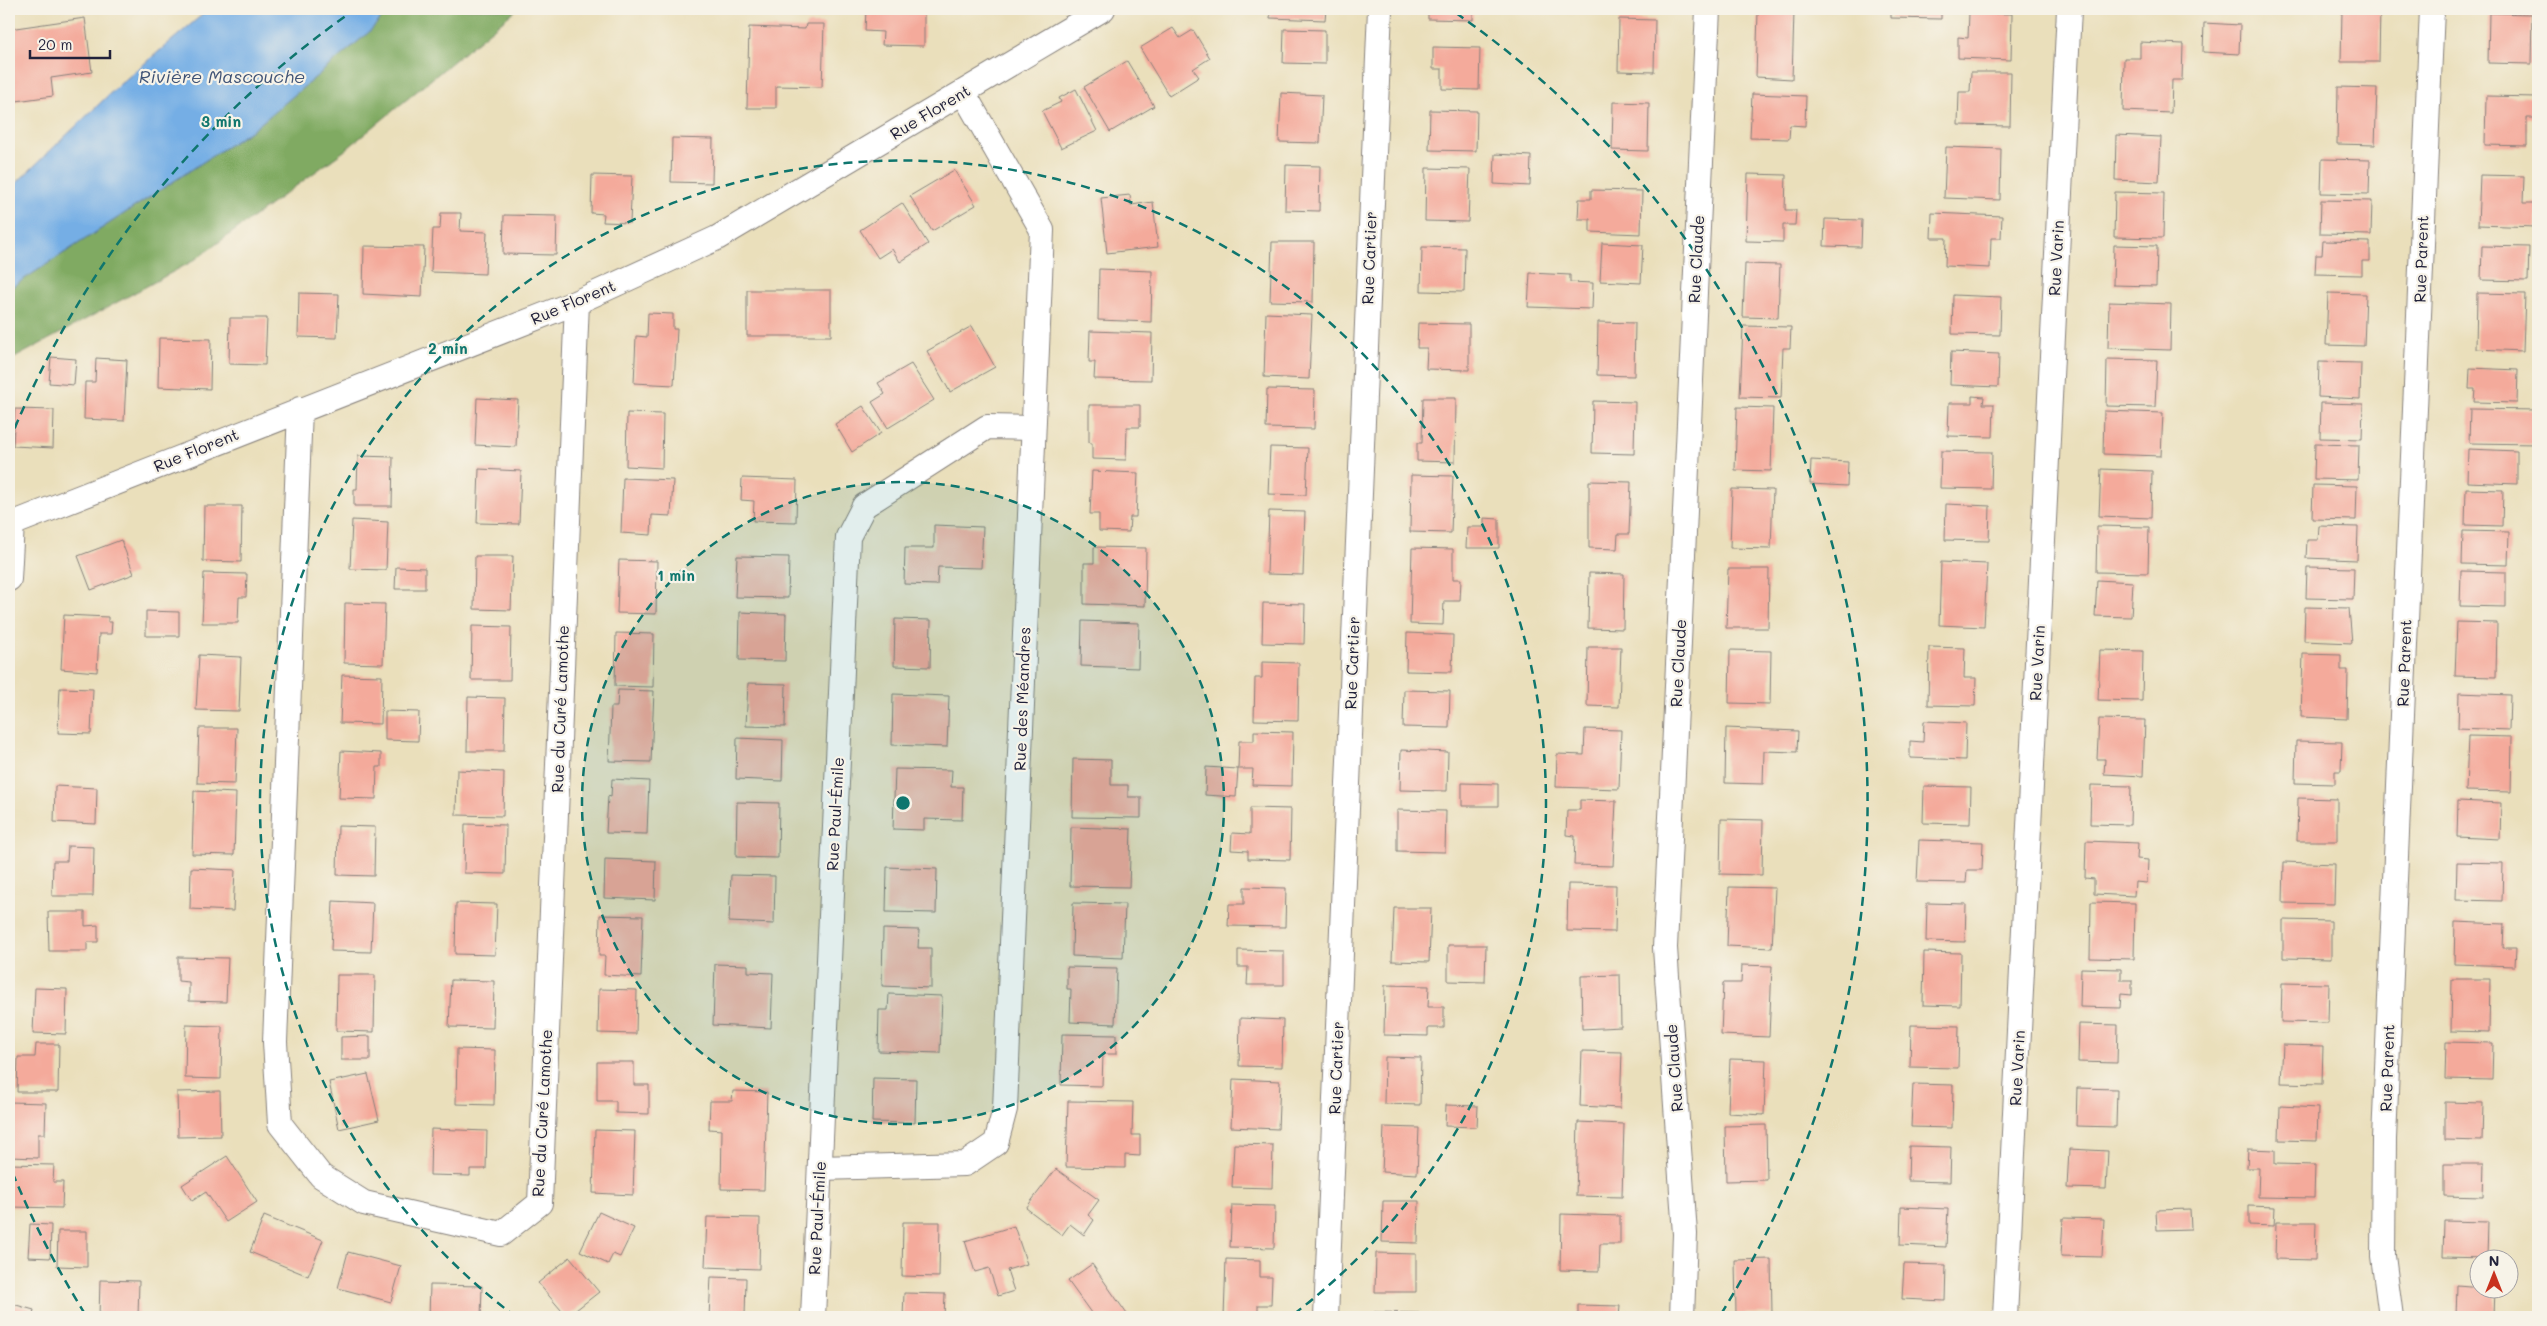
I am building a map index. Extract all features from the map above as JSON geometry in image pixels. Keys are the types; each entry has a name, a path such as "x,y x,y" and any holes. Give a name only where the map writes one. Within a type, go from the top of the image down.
{"street":[{"name":"Rue Florent","path":"10,524 577,302 717,238 1103,9"},
{"name":"Rue Cartier","path":"1326,1317 1380,9"},
{"name":"Rue Claude","path":"1682,1317 1685,1234 1665,948 1708,9"},
{"name":"Rue Varin","path":"2005,1317 2069,9"},
{"name":"Rue Parent","path":"2392,1317 2384,1256 2384,1139 2432,9"},
{"name":"Rue des Méandres","path":"820,1168 966,1164 996,1142 1005,1109 1042,230 963,92"},
{"name":"Rue du Curé Lamothe","path":"300,409 275,1042 280,1124 321,1176 364,1203 501,1234 540,1203 577,302"},
{"name":"Rue Paul-Émile","path":"812,1317 848,537 864,506 987,427 1033,428"},
{"path":"9,579 10,524"}],"green space":[{"path":"390,9 517,9 344,151 193,261 9,361 9,289 255,128 368,33"}],"water":[{"name":"Rivière Mascouche","path":"209,9 390,9 368,33 255,128 9,289 9,190 119,85"}],"building":[{"path":"866,9 924,9 924,46 882,45 883,32 865,31"},
{"path":"1271,9 1326,9 1325,20 1270,18"},
{"path":"1428,9 1473,9 1473,20 1428,19"},
{"path":"1891,9 1941,9 1941,19 1891,18"},
{"path":"2342,9 2380,9 2379,62 2341,62"},
{"path":"1758,11 1794,12 1792,79 1756,77"},
{"path":"1969,13 2012,14 2011,60 1958,58 1958,37 1968,38"},
{"path":"2489,13 2532,14 2531,64 2488,63"},
{"path":"85,18 92,72 51,78 53,96 9,102 9,29"},
{"path":"1619,19 1655,20 1654,72 1618,71"},
{"path":"2204,23 2240,25 2239,54 2203,52"},
{"path":"806,24 824,24 822,87 776,86 776,108 747,108 749,27 805,29"},
{"path":"1173,28 1180,38 1193,30 1210,58 1193,69 1199,77 1169,96 1140,48"},
{"path":"1284,29 1325,30 1325,64 1283,63"},
{"path":"2140,42 2183,44 2182,80 2172,80 2171,113 2123,111 2124,58 2140,58"},
{"path":"1433,47 1480,48 1479,90 1442,89 1442,69 1433,69"},
{"path":"1127,61 1154,106 1110,132 1084,87"},
{"path":"1971,72 2011,72 2010,126 1958,125 1959,92 1970,92"},
{"path":"2338,87 2377,88 2375,145 2337,144"},
{"path":"1076,89 1097,131 1061,148 1042,111 1061,102 1059,98"},
{"path":"1281,93 1322,95 1320,143 1279,142"},
{"path":"1752,94 1806,96 1805,126 1790,125 1789,139 1750,138"},
{"path":"2486,96 2538,97 2538,118 2527,118 2527,146 2485,145"},
{"path":"1613,102 1649,103 1648,151 1612,150"},
{"path":"1430,110 1477,111 1476,151 1429,150"},
{"path":"2116,135 2161,137 2159,182 2115,180"},
{"path":"672,138 713,139 712,183 671,182"},
{"path":"1946,147 2001,149 2000,200 1944,198"},
{"path":"1495,154 1531,156 1530,186 1494,184"},
{"path":"2322,159 2370,160 2369,194 2321,193"},
{"path":"1286,165 1320,166 1319,211 1285,210"},
{"path":"1426,168 1470,169 1468,222 1425,221"},
{"path":"954,170 976,205 932,231 910,196"},
{"path":"1748,174 1786,175 1785,210 1796,210 1795,225 1783,225 1783,242 1746,241"},
{"path":"592,175 632,176 630,223 603,222 604,214 591,213"},
{"path":"2480,175 2524,176 2523,203 2537,203 2536,227 2478,225"},
{"path":"1591,190 1642,191 1641,234 1590,232 1590,219 1578,219 1579,199 1591,199"},
{"path":"2115,192 2164,193 2163,238 2114,237"},
{"path":"1130,195 1131,205 1153,202 1158,247 1107,253 1101,198"},
{"path":"2321,200 2372,201 2371,235 2320,234"},
{"path":"902,203 928,244 900,262 892,249 878,258 860,230"},
{"path":"441,213 461,213 460,231 487,232 485,274 431,272 433,229 440,229"},
{"path":"1932,213 2002,216 2001,238 1991,238 1990,268 1945,266 1946,238 1931,238"},
{"path":"504,215 557,216 556,255 503,254"},
{"path":"1825,219 1862,220 1861,247 1824,246"},
{"path":"2323,241 2370,242 2370,261 2362,261 2362,275 2315,274 2316,255 2322,255"},
{"path":"1272,242 1314,242 1313,302 1270,301"},
{"path":"1602,243 1643,245 1641,283 1600,281"},
{"path":"2114,245 2157,246 2156,286 2113,285"},
{"path":"364,246 424,247 422,297 363,294"},
{"path":"2482,246 2529,247 2528,281 2481,280"},
{"path":"1422,247 1465,248 1464,292 1421,291"},
{"path":"1745,264 1780,265 1778,318 1743,317"},
{"path":"1099,269 1152,271 1151,322 1098,320"},
{"path":"1530,273 1570,275 1570,282 1593,283 1592,309 1528,307"},
{"path":"747,290 831,290 831,336 747,336"},
{"path":"299,293 339,294 337,338 298,337"},
{"path":"2328,293 2366,294 2364,346 2326,345"},
{"path":"2477,293 2525,294 2523,351 2476,349"},
{"path":"1953,295 2001,297 2000,335 1952,334"},
{"path":"2109,302 2171,304 2170,350 2108,348"},
{"path":"648,313 673,314 673,329 677,329 674,385 634,383 636,336 647,337"},
{"path":"1266,313 1312,315 1309,379 1264,377"},
{"path":"230,318 267,318 265,365 229,364"},
{"path":"1598,322 1635,323 1634,376 1597,375"},
{"path":"1418,323 1469,324 1469,370 1426,369 1427,348 1417,348"},
{"path":"972,326 995,367 950,392 927,351"},
{"path":"1743,326 1791,327 1790,348 1783,348 1781,398 1740,397"},
{"path":"1090,331 1152,333 1151,380 1094,379 1095,362 1089,362"},
{"path":"159,338 211,339 210,389 158,387"},
{"path":"1951,352 1999,354 1998,387 1950,385"},
{"path":"51,357 76,359 74,385 49,383"},
{"path":"96,358 127,360 124,421 84,419 85,382 95,382"},
{"path":"2107,359 2157,360 2155,407 2106,406"},
{"path":"2319,362 2361,363 2360,399 2318,397"},
{"path":"911,364 934,400 888,428 872,402 885,394 878,383"},
{"path":"2470,368 2518,370 2517,403 2474,402 2475,389 2469,389"},
{"path":"1267,389 1315,390 1314,429 1266,428"},
{"path":"1972,396 1984,397 1983,404 1994,404 1993,437 1948,436 1949,403 1972,403"},
{"path":"477,398 518,400 516,447 475,445"},
{"path":"1423,398 1456,398 1455,462 1417,461 1417,443 1422,443"},
{"path":"1593,401 1635,402 1634,454 1592,453"},
{"path":"2321,403 2363,404 2362,439 2320,438"},
{"path":"1089,405 1140,405 1140,427 1127,427 1126,460 1092,459 1092,443 1089,443"},
{"path":"863,406 881,433 852,452 835,424"},
{"path":"1737,407 1773,408 1771,471 1735,470"},
{"path":"15,409 54,410 53,448 13,446"},
{"path":"2470,409 2538,410 2537,444 2469,443"},
{"path":"2104,411 2163,413 2161,456 2103,454"},
{"path":"627,413 663,414 662,468 626,466"},
{"path":"2315,444 2359,445 2358,480 2314,479"},
{"path":"1270,447 1308,448 1306,495 1268,494"},
{"path":"2468,449 2517,451 2517,484 2467,482"},
{"path":"1941,451 1992,452 1991,489 1940,488"},
{"path":"358,456 393,457 392,506 354,506 354,489 357,489"},
{"path":"1811,460 1848,462 1847,486 1810,484"},
{"path":"479,469 521,471 519,524 477,523"},
{"path":"2101,469 2152,471 2151,518 2099,516"},
{"path":"1092,471 1138,473 1136,517 1130,517 1129,532 1099,531 1099,514 1090,514"},
{"path":"1411,475 1453,476 1451,533 1410,532"},
{"path":"623,478 673,480 671,516 652,515 651,535 621,533"},
{"path":"742,478 797,480 796,522 753,521 754,501 741,500"},
{"path":"1589,481 1631,482 1629,534 1618,534 1617,549 1589,548"},
{"path":"2313,485 2357,486 2356,520 2312,519"},
{"path":"1732,489 1773,490 1771,549 1730,548"},
{"path":"2466,489 2503,490 2502,526 2465,525"},
{"path":"1946,504 1990,506 1989,541 1945,540"},
{"path":"204,506 242,506 241,562 203,561"},
{"path":"1269,511 1305,512 1303,575 1267,574"},
{"path":"1484,518 1499,519 1499,548 1466,548 1467,527 1484,527"},
{"path":"352,520 388,522 386,570 350,569"},
{"path":"934,525 983,527 981,568 938,567 937,585 904,584 905,548 934,548"},
{"path":"2097,526 2149,527 2148,573 2096,572"},
{"path":"2319,526 2358,527 2357,560 2306,558 2307,540 2318,540"},
{"path":"2463,531 2509,532 2508,565 2462,564"},
{"path":"121,540 134,574 91,590 78,556"},
{"path":"1094,547 1146,548 1145,606 1084,604 1084,563 1094,563"},
{"path":"1412,548 1453,549 1453,579 1461,579 1460,601 1444,601 1443,625 1410,624"},
{"path":"475,556 513,556 511,610 474,609"},
{"path":"737,556 789,557 788,598 735,597"},
{"path":"619,560 657,561 656,614 617,613"},
{"path":"1941,562 1987,564 1984,627 1939,625"},
{"path":"396,567 425,568 425,589 395,589"},
{"path":"2307,567 2354,568 2353,599 2306,598"},
{"path":"1728,569 1769,569 1768,628 1726,628"},
{"path":"2461,571 2506,572 2506,607 2460,606"},
{"path":"204,573 247,574 246,597 239,597 238,623 202,623"},
{"path":"1589,573 1624,574 1623,629 1588,628"},
{"path":"2097,580 2133,582 2131,617 2095,616"},
{"path":"345,603 385,604 383,664 344,663"},
{"path":"1263,603 1305,604 1304,644 1262,643"},
{"path":"2305,607 2349,608 2352,643 2304,641"},
{"path":"146,611 179,612 179,636 146,636"},
{"path":"740,612 786,614 785,661 739,660"},
{"path":"64,615 108,617 108,622 112,622 111,634 99,634 97,672 61,669"},
{"path":"895,619 931,620 930,667 894,666"},
{"path":"1082,621 1139,623 1138,668 1081,666"},
{"path":"2457,622 2497,623 2496,677 2455,676"},
{"path":"472,626 511,627 510,680 471,680"},
{"path":"616,633 654,634 653,687 615,686"},
{"path":"1407,633 1453,635 1452,672 1406,671"},
{"path":"1588,647 1621,647 1619,707 1587,706"},
{"path":"1929,647 1965,648 1964,678 1976,678 1975,706 1928,705"},
{"path":"1730,650 1771,651 1770,704 1729,703"},
{"path":"2100,650 2143,651 2142,701 2098,700"},
{"path":"2303,654 2341,655 2341,670 2348,670 2347,719 2301,717"},
{"path":"199,655 241,657 239,711 196,710"},
{"path":"1262,662 1299,663 1298,721 1254,720 1255,678 1262,678"},
{"path":"342,675 382,676 381,724 340,723"},
{"path":"748,683 786,684 785,727 746,726"},
{"path":"60,688 93,689 91,734 58,733"},
{"path":"618,690 654,691 651,762 609,761 611,707 617,707"},
{"path":"1404,690 1450,691 1449,728 1403,727"},
{"path":"2459,693 2510,695 2509,730 2458,728"},
{"path":"893,694 949,696 947,747 892,745"},
{"path":"468,697 505,698 504,751 467,751"},
{"path":"385,711 419,712 418,741 385,740"},
{"path":"2099,719 2145,720 2143,776 2104,774 2105,759 2097,759"},
{"path":"1924,721 1966,723 1965,760 1910,758 1910,741 1923,742"},
{"path":"199,728 237,728 235,784 197,783"},
{"path":"1726,728 1798,731 1797,752 1764,751 1763,784 1725,783"},
{"path":"1585,729 1621,730 1619,789 1556,787 1557,754 1584,755"},
{"path":"1254,731 1293,732 1292,786 1252,785 1253,769 1238,769 1239,741 1254,741"},
{"path":"2468,736 2512,737 2511,792 2466,791"},
{"path":"737,738 783,740 782,781 736,779"},
{"path":"2296,741 2342,742 2341,771 2335,771 2335,784 2295,783"},
{"path":"1401,750 1448,752 1447,791 1400,790"},
{"path":"341,751 381,753 381,767 377,767 376,799 339,798"},
{"path":"1073,759 1111,760 1111,785 1128,785 1128,797 1141,797 1141,818 1072,817"},
{"path":"1206,767 1238,769 1236,797 1205,795"},
{"path":"895,769 952,770 951,787 963,787 962,820 924,819 924,830 893,829"},
{"path":"457,770 504,772 503,816 456,815"},
{"path":"612,779 649,781 647,834 606,833 608,796 611,797"},
{"path":"1462,783 1498,784 1498,806 1462,806"},
{"path":"2091,785 2131,786 2130,825 2090,824"},
{"path":"55,786 97,788 96,824 54,822"},
{"path":"1924,786 1971,787 1970,824 1923,823"},
{"path":"194,791 236,793 234,855 192,854"},
{"path":"2298,798 2337,799 2337,841 2297,841"},
{"path":"1580,800 1616,801 1613,866 1574,865 1575,836 1566,835 1567,810 1580,810"},
{"path":"2458,801 2501,803 2500,839 2457,837"},
{"path":"737,802 779,803 778,858 736,857"},
{"path":"1250,808 1291,809 1290,860 1248,859 1248,851 1231,850 1232,833 1250,834"},
{"path":"1397,810 1446,811 1445,852 1397,851"},
{"path":"1721,819 1763,820 1762,875 1720,874"},
{"path":"465,824 506,825 505,874 464,873"},
{"path":"338,826 375,827 374,876 337,875"},
{"path":"1071,827 1131,829 1129,887 1070,886"},
{"path":"1919,840 1983,842 1982,870 1967,870 1966,883 1917,882"},
{"path":"2086,841 2138,843 2137,859 2148,860 2147,883 2135,882 2134,896 2094,894 2094,879 2085,878"},
{"path":"68,846 94,847 93,896 52,896 53,861 67,861"},
{"path":"605,859 656,861 655,900 604,898"},
{"path":"2284,862 2335,864 2334,904 2283,903"},
{"path":"2457,862 2503,863 2502,901 2456,900"},
{"path":"887,867 937,869 936,913 886,912"},
{"path":"191,868 235,870 233,911 190,909"},
{"path":"731,875 775,876 774,924 729,922"},
{"path":"1568,884 1616,885 1615,932 1567,931"},
{"path":"1244,887 1286,888 1285,927 1228,926 1229,904 1244,904"},
{"path":"1729,887 1775,888 1772,948 1727,946"},
{"path":"333,901 373,903 371,952 331,951"},
{"path":"2091,902 2135,903 2134,959 2090,958"},
{"path":"456,903 497,904 495,955 455,954"},
{"path":"1073,903 1125,904 1123,958 1072,956"},
{"path":"1927,903 1966,904 1965,942 1926,941"},
{"path":"1394,908 1431,908 1429,962 1392,961"},
{"path":"48,912 85,912 85,926 98,925 98,942 87,942 87,951 49,951"},
{"path":"600,915 643,916 641,977 604,975 605,956 599,956"},
{"path":"2283,920 2331,921 2331,959 2283,958"},
{"path":"2455,922 2504,924 2503,948 2516,948 2515,966 2454,964"},
{"path":"883,929 919,930 918,948 931,948 931,988 882,986"},
{"path":"1448,945 1486,945 1485,982 1448,981"},
{"path":"1238,950 1284,951 1284,985 1247,985 1248,967 1238,967"},
{"path":"1924,952 1961,953 1960,1006 1923,1005"},
{"path":"178,957 228,958 226,1002 189,1001 189,982 178,981"},
{"path":"715,964 748,965 748,972 773,973 771,1028 713,1025"},
{"path":"1742,965 1772,966 1769,1037 1721,1035 1723,983 1741,983"},
{"path":"1067,967 1117,968 1115,1024 1070,1022 1071,989 1067,989"},
{"path":"2081,968 2121,969 2121,980 2132,980 2132,995 2121,994 2120,1008 2080,1007"},
{"path":"337,975 375,975 374,1032 336,1031"},
{"path":"1620,975 1621,1027 1582,1029 1581,976"},
{"path":"2452,979 2490,979 2489,1032 2451,1031"},
{"path":"451,980 494,981 493,1028 449,1027"},
{"path":"2282,983 2329,984 2328,1023 2281,1022"},
{"path":"1385,985 1429,986 1428,1007 1444,1007 1444,1028 1428,1028 1428,1036 1384,1035"},
{"path":"35,988 67,989 66,1034 33,1033"},
{"path":"599,989 637,990 636,1034 598,1033"},
{"path":"889,994 942,996 940,1053 878,1051 879,1010 888,1010"},
{"path":"1240,1018 1283,1020 1282,1067 1239,1066"},
{"path":"2079,1024 2118,1025 2117,1063 2078,1062"},
{"path":"186,1025 222,1026 221,1079 185,1078"},
{"path":"1911,1025 1959,1026 1958,1068 1910,1067"},
{"path":"1062,1034 1116,1035 1116,1054 1103,1054 1102,1086 1061,1085"},
{"path":"370,1036 370,1060 341,1060 341,1037"},
{"path":"2446,1042 2493,1043 2492,1080 2445,1079"},
{"path":"36,1044 59,1044 58,1092 17,1092 18,1057 35,1057"},
{"path":"2283,1045 2323,1046 2322,1084 2281,1083"},
{"path":"457,1049 495,1050 494,1105 456,1104"},
{"path":"1582,1051 1622,1052 1620,1108 1580,1106"},
{"path":"1385,1057 1421,1058 1420,1105 1384,1104"},
{"path":"1730,1059 1766,1060 1764,1115 1728,1113"},
{"path":"597,1062 634,1062 634,1085 649,1085 649,1114 616,1113 616,1101 597,1101"},
{"path":"368,1074 379,1120 339,1129 329,1082"},
{"path":"873,1078 916,1079 915,1123 872,1122"},
{"path":"1233,1079 1280,1081 1278,1129 1231,1127"},
{"path":"1913,1084 1953,1085 1952,1128 1911,1127"},
{"path":"2077,1088 2117,1089 2116,1127 2076,1126"},
{"path":"220,1091 221,1136 178,1137 177,1092"},
{"path":"733,1091 767,1092 764,1190 721,1189 722,1130 709,1129 710,1101 732,1101"},
{"path":"1068,1101 1133,1102 1132,1135 1140,1135 1140,1156 1125,1155 1125,1168 1066,1167"},
{"path":"9,1102 46,1103 45,1134 38,1134 38,1158 9,1157"},
{"path":"2445,1102 2483,1103 2482,1141 2445,1140"},
{"path":"1446,1105 1478,1106 1477,1127 1445,1126"},
{"path":"2280,1106 2318,1108 2317,1141 2279,1140"},
{"path":"1578,1122 1624,1124 1622,1197 1576,1196"},
{"path":"1766,1125 1767,1180 1726,1181 1725,1126"},
{"path":"1384,1127 1419,1128 1417,1174 1382,1172"},
{"path":"431,1129 487,1131 486,1169 470,1169 470,1176 430,1175"},
{"path":"595,1130 635,1131 633,1195 593,1193"},
{"path":"1234,1144 1273,1145 1272,1188 1232,1187"},
{"path":"1909,1146 1951,1147 1950,1182 1908,1181"},
{"path":"2069,1149 2108,1151 2106,1189 2067,1188"},
{"path":"2248,1149 2275,1150 2275,1164 2315,1165 2314,1198 2258,1197 2259,1168 2247,1168"},
{"path":"227,1156 257,1202 226,1222 206,1192 192,1201 182,1185"},
{"path":"9,1164 54,1165 53,1182 63,1182 62,1208 9,1207"},
{"path":"2444,1164 2484,1164 2483,1197 2444,1196"},
{"path":"1056,1169 1099,1200 1088,1215 1094,1220 1084,1235 1070,1224 1062,1235 1026,1208"},
{"path":"1383,1201 1419,1201 1418,1243 1382,1242"},
{"path":"1232,1205 1275,1206 1274,1248 1230,1247"},
{"path":"2249,1206 2275,1207 2274,1226 2249,1225"},
{"path":"1901,1207 1948,1209 1946,1247 1900,1245"},
{"path":"2190,1209 2191,1229 2157,1230 2156,1210"},
{"path":"599,1212 634,1228 620,1257 613,1254 608,1264 580,1251"},
{"path":"1561,1214 1620,1216 1620,1244 1600,1244 1599,1271 1560,1270"},
{"path":"264,1216 323,1240 308,1276 250,1252"},
{"path":"707,1217 760,1218 759,1269 705,1267"},
{"path":"2063,1218 2104,1219 2102,1257 2061,1256"},
{"path":"2444,1221 2488,1222 2487,1248 2470,1248 2470,1258 2443,1257"},
{"path":"903,1222 940,1222 939,1277 902,1276"},
{"path":"2276,1222 2316,1222 2315,1260 2275,1259"},
{"path":"30,1224 51,1225 50,1258 28,1257"},
{"path":"1014,1226 1027,1264 1007,1270 1014,1291 998,1296 989,1268 975,1272 965,1241"},
{"path":"58,1231 87,1231 87,1267 57,1266"},
{"path":"348,1252 401,1266 391,1302 338,1288"},
{"path":"1376,1253 1416,1254 1416,1292 1375,1292"},
{"path":"570,1257 599,1292 567,1317 538,1283"},
{"path":"1226,1259 1260,1260 1260,1277 1272,1277 1271,1305 1258,1305 1258,1317 1224,1317"},
{"path":"1771,1259 1772,1313 1736,1314 1735,1260"},
{"path":"1092,1264 1129,1317 1094,1317 1068,1281"},
{"path":"1904,1264 1946,1265 1945,1301 1902,1299"},
{"path":"711,1277 746,1278 745,1317 709,1317"},
{"path":"100,1280 139,1281 138,1317 99,1317"},
{"path":"430,1285 482,1286 481,1317 429,1317"},
{"path":"2457,1285 2470,1286 2470,1298 2495,1298 2494,1317 2456,1317"},
{"path":"904,1293 945,1294 944,1317 903,1317"},
{"path":"9,1303 34,1310 32,1317 9,1317"},
{"path":"1578,1305 1620,1306 1619,1317 1578,1317"},
{"path":"1374,1312 1419,1313 1419,1317 1374,1317"}]}
